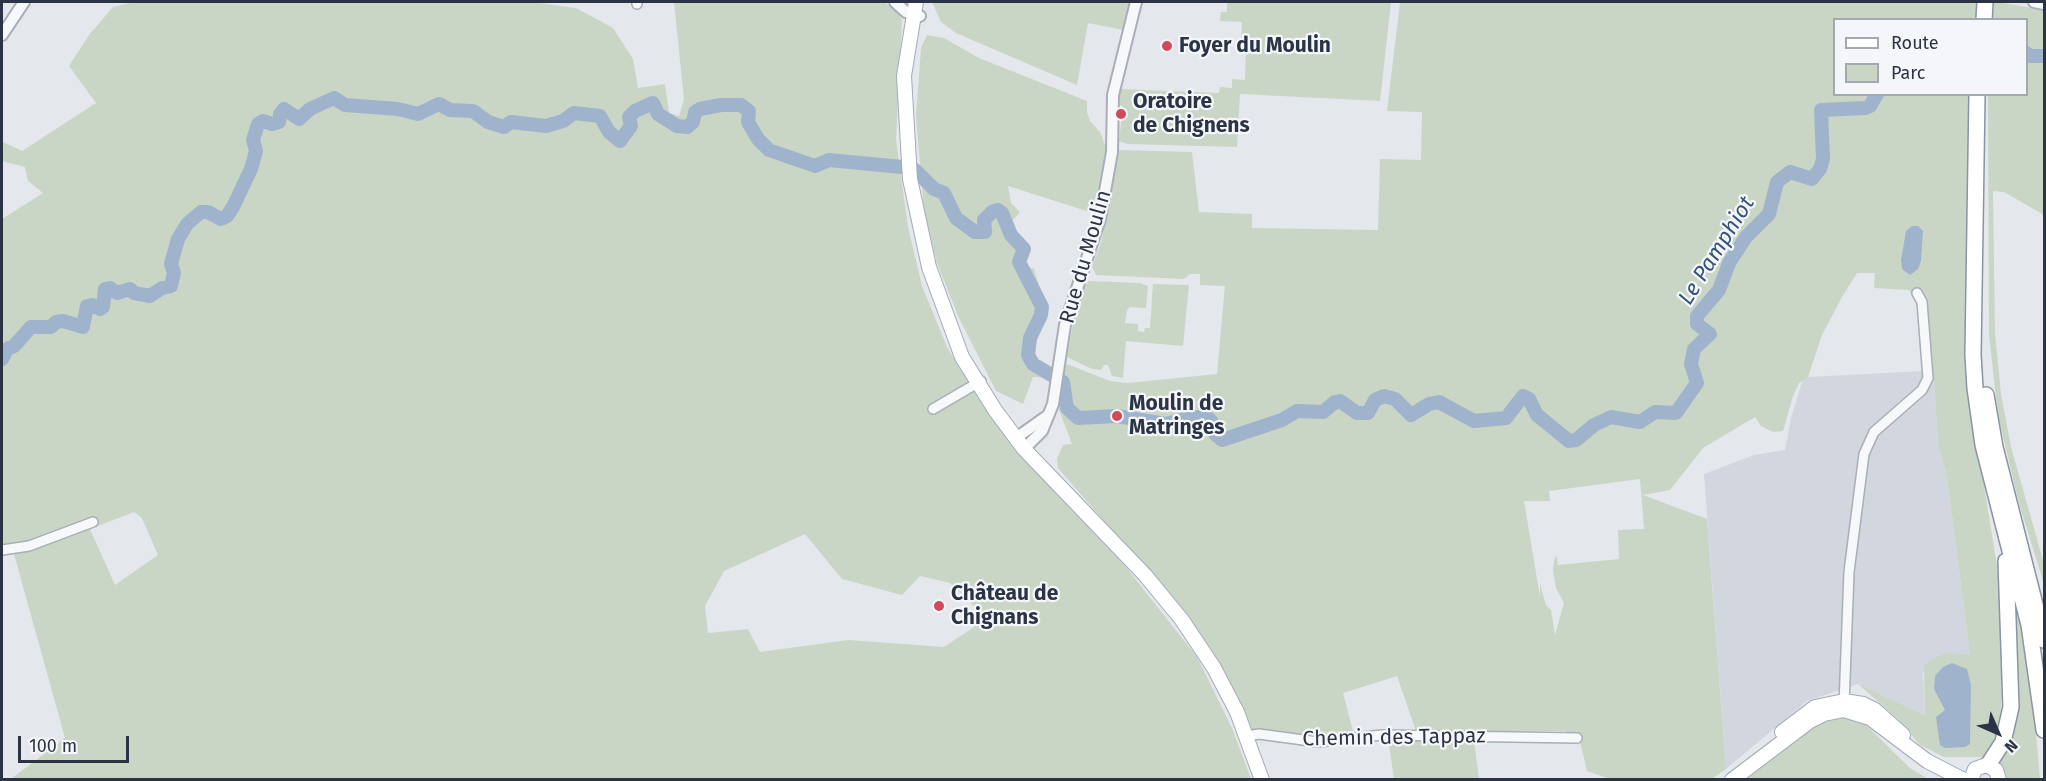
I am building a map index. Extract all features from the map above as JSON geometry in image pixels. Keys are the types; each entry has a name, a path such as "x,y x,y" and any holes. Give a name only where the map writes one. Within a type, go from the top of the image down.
{"highway":[{"path":"1978,18 1979,2"},
{"path":"1984,18 1985,2"},
{"path":"1977,96 1982,334 1986,389 1995,447 2024,551 2044,640"},
{"path":"1983,96 1973,355 1975,388 1983,445 2028,625 2044,730"},
{"path":"1990,774 2005,735 2012,695 2003,526"},
{"path":"2024,551 2044,608"}],"main road":[{"path":"917,6 907,126 910,179 918,225 934,284 965,363 1046,474 1074,499 1145,575 1182,620 1214,668 1247,736 1262,780"},
{"path":"1732,780 1817,717 1844,705 1870,717 1938,767 1958,776 1990,774"}],"street":[{"path":"2,35 24,2"},
{"path":"895,2 917,6"},
{"name":"Rue du Moulin","path":"1023,441 1042,431 1056,396 1065,326 1094,242 1104,200 1112,152 1113,100 1136,2"},
{"path":"2034,2 2044,4"},
{"path":"1844,705 1849,572 1864,454 1874,432 1922,390 1928,378 1922,302 1917,293"},
{"path":"933,409 980,381"},
{"path":"2,550 29,546 93,522"},
{"name":"Chemin des Tappaz","path":"1247,736 1259,734 1308,742 1382,735 1577,738"}],"shaded area":[{"path":"1924,371 1934,379 1938,444 1947,477 1970,655 1923,672 1925,715 1858,684 1807,701 1726,769 1704,474 1754,455 1785,450 1791,418 1803,379"}],"green space":[{"path":"134,2 531,2 576,8 613,28 633,59 638,88 665,84 669,113 679,116 684,99 674,2 884,2 896,10 902,20 896,140 908,227 922,286 947,347 980,401 1052,488 1125,566 1197,657 1232,728 1251,779 11,779 65,738 14,554 2,553 2,219 43,193 28,181 25,167 2,161 2,148 3,142 22,151 96,103 69,66 89,35 113,7","holes":["134,512 142,518 158,555 115,585 90,529","805,534 842,579 902,595 920,576 950,583 978,610 974,627 944,647 848,640 760,652 748,629 708,633 705,606 724,571"]},
{"path":"932,2 1131,2 1124,30 1088,23 1077,85 956,33 941,22"},
{"path":"1227,2 1391,2 1380,101 1240,94 1237,147 1127,144 1119,141 1123,106 1120,105 1120,89 1219,93 1220,87 1232,88 1232,79 1245,80 1246,45 1241,44 1242,22 1220,21 1221,12 1227,12"},
{"path":"1400,2 1997,2 2044,10 2044,215 2004,192 1993,191 1995,333 2001,394 2011,447 2044,564 2044,584 2019,503 1998,415 1989,335 1988,96 2028,96 2028,18 1833,18 1833,96 1971,96 1973,418 1997,566 2003,636 2001,719 1989,757 1944,757 1920,745 1898,719 1858,684 1925,715 1924,666 1932,659 1947,653 1970,655 1947,477 1938,444 1934,379 1924,371 1917,301 1909,290 1874,288 1875,273 1857,273 1842,297 1822,335 1808,377 1799,383 1793,396 1783,431 1773,432 1761,426 1755,417 1703,448 1670,490 1643,495 1707,519 1726,769 1712,779 1610,779 1587,771 1580,741 1570,741 1566,731 1416,731 1397,676 1343,693 1354,735 1299,738 1252,730 1213,652 1189,619 1058,468 1057,459 1063,445 1072,444 1059,410 1063,369 1067,364 1110,381 1128,383 1217,374 1225,286 1200,285 1200,274 1190,274 1184,279 1096,275 1092,267 1102,239 1117,150 1192,152 1199,212 1252,214 1252,228 1378,230 1380,159 1421,160 1422,112 1387,111","holes":["1640,479 1644,529 1618,530 1619,559 1558,565 1557,556 1554,560 1556,588 1564,603 1555,635 1551,610 1546,605 1540,584 1540,597 1524,501 1550,501 1549,491"]},
{"path":"927,35 944,38 979,58 1087,101 1090,121 1100,132 1107,150 1096,214 1008,186 1011,203 1020,212 1012,221 1014,234 1024,239 1028,248 1024,265 1034,269 1046,308 1043,318 1035,329 1032,348 1039,363 1054,373 1053,378 1033,377 1023,404 996,391 959,318 937,263 924,210 916,116 921,48"},
{"path":"1089,281 1140,283 1148,286 1146,308 1130,307 1127,310 1125,323 1138,324 1138,331 1144,332 1145,328 1150,328 1153,284 1189,285 1183,346 1126,341 1123,378 1112,376 1108,365 1104,365 1101,370 1092,369 1067,357 1076,307 1083,288"},
{"path":"2014,595 2016,595 2031,679 2040,779 2007,779 1996,763 2003,749"},
{"path":"1839,717 1862,721 1910,768 1928,779 1745,780 1815,725"},
{"path":"1388,738 1474,740 1479,779 1394,779"}],"water":[{"path":"1912,226 1918,226 1923,231 1921,261 1918,269 1910,275 1902,269 1901,260 1906,231"},
{"path":"1952,663 1967,669 1971,685 1970,744 1965,747 1945,748 1940,745 1936,717 1945,710 1934,689 1935,676 1943,667"}],"waterway":[{"name":"Le Pamphiot","path":"2028,54 2044,56"},
{"name":"Le Pamphiot","path":"1063,382 1067,408 1078,418 1117,416 1166,424 1193,417 1208,418 1212,422 1214,433 1222,440 1282,420 1297,411 1323,412 1335,402 1340,401 1357,413 1368,413 1375,400 1384,396 1395,399 1411,415 1429,404 1439,402 1474,421 1506,418 1523,396 1529,399 1537,415 1569,441 1576,440 1594,425 1611,417 1640,422 1655,412 1676,413 1697,383 1691,364 1694,349 1710,334 1697,324 1697,316 1719,290 1729,263 1746,237 1769,214 1777,182 1790,172 1812,179 1820,169 1823,159 1821,110 1865,108 1870,106 1876,96"},
{"name":"Le Pamphiot","path":"2,359 7,349 14,346 31,327 51,327 56,322 63,321 83,327 87,306 92,305 100,309 103,307 105,289 110,288 117,293 130,289 134,293 150,296 162,288 171,286 174,273 171,264 178,239 187,224 201,212 208,212 221,219 227,216 233,207 251,169 256,151 253,140 258,124 263,121 272,124 279,122 280,114 284,109 299,119 310,109 334,98 345,105 398,109 418,114 439,104 450,110 473,111 488,122 504,127 511,122 546,126 563,121 574,113 600,116 609,132 620,141 631,126 629,117 635,111 653,103 658,114 677,126 687,127 693,122 695,112 700,109 721,105 741,105 749,111 748,122 758,139 769,150 815,166 829,160 902,167"},
{"name":"Le Pamphiot","path":"915,170 934,189 944,193 956,218 975,232 985,232 984,220 992,212 998,210 1002,213 1011,235 1024,249 1019,262 1042,307 1041,315 1030,338 1028,355 1033,364 1053,376"}],"place":[{"name":"Foyer du Moulin","path":"1167,46"},
{"name":"Oratoire de Chignens","path":"1121,114"},
{"name":"Moulin de Matringes","path":"1117,416"},
{"name":"Château de Chignans","path":"939,606"}]}
